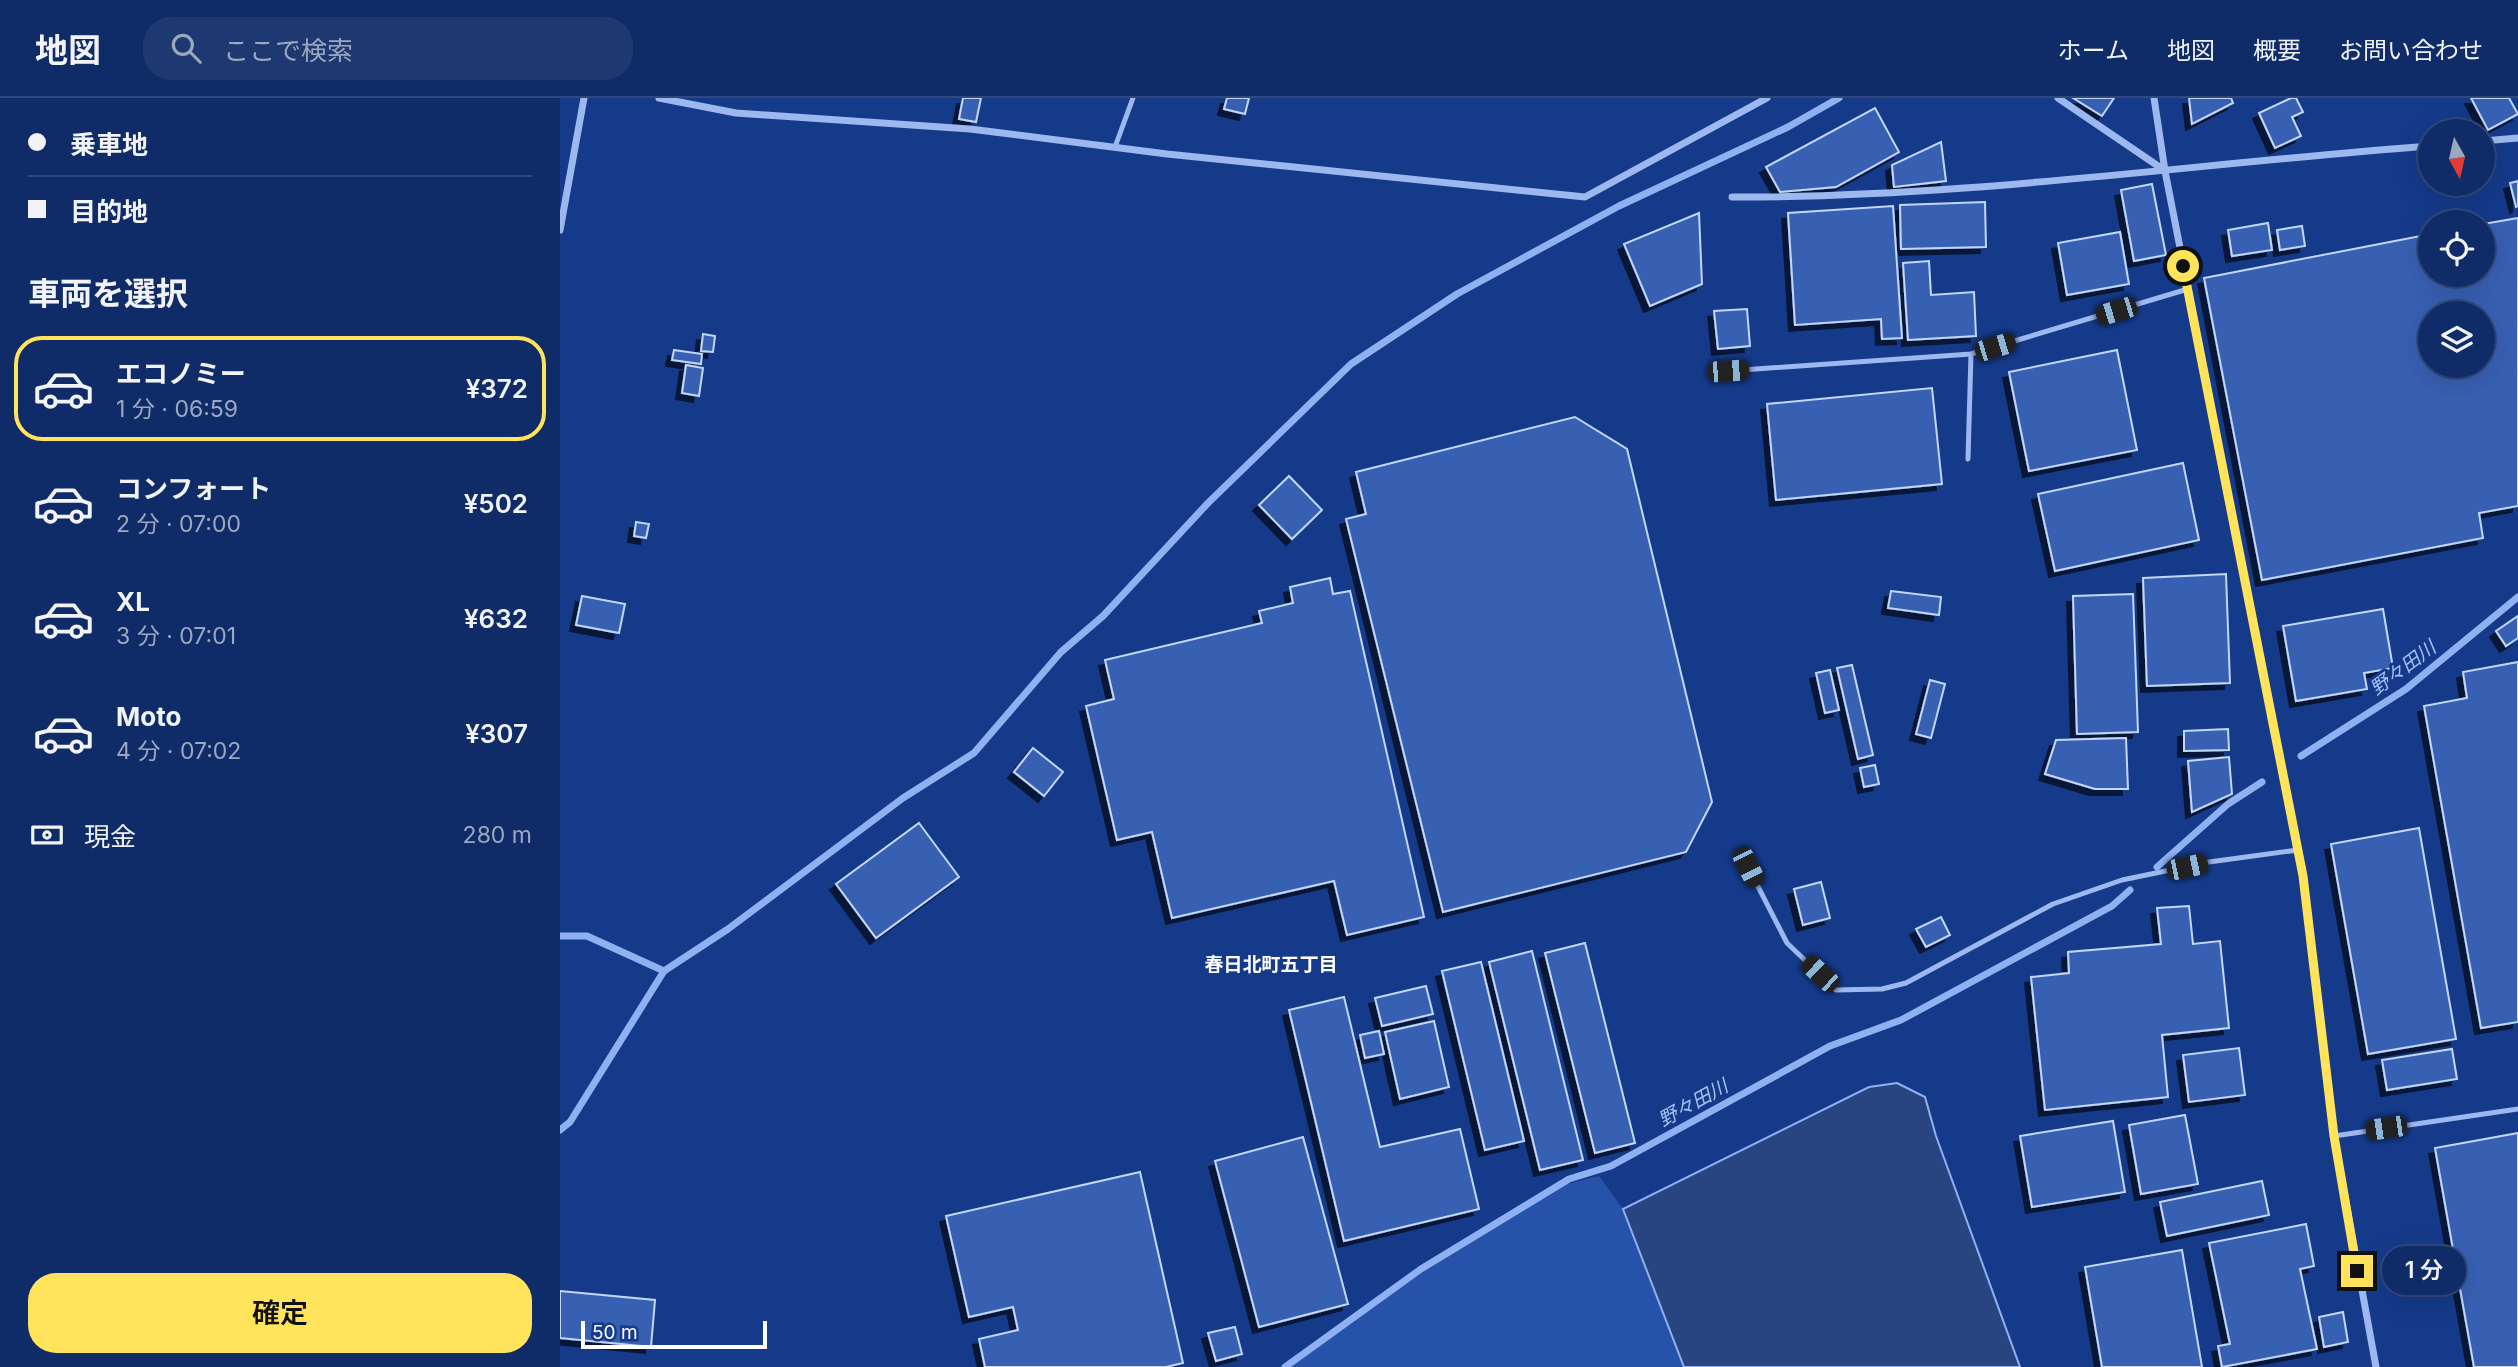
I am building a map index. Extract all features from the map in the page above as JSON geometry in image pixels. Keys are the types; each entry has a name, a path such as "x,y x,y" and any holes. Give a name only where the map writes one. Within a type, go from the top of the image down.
{"street":[{"path":"560,230 584,98"},
{"path":"659,98 736,113 970,129 1585,197 1767,98"},
{"path":"2058,98 2165,170"},
{"path":"2154,98 2165,170 2298,850 2334,1136 2376,1367"},
{"path":"2496,140 2518,138"},
{"path":"1732,197 1827,197 2018,186 2294,156 2418,147"}],"lane":[{"path":"1115,147 1133,98"},
{"path":"1728,371 1971,354 2188,289"},
{"path":"1969,459 1971,354"},
{"path":"1748,867 1787,943 1836,989 1882,989 1906,984 2053,904 2122,880 2209,862 2298,850"},
{"path":"2334,1136 2518,1109"}],"shaded area":[{"path":"1897,1083 1925,1097 1936,1136 2020,1367 1684,1367 1623,1209 1869,1087"},
{"path":"1599,1176 1623,1209 1684,1367 1290,1367 1391,1292 1563,1185"}],"building":[{"path":"963,98 981,98 976,122 959,119"},
{"path":"1227,98 1249,98 1245,114 1224,109"},
{"path":"2073,98 2114,98 2102,116"},
{"path":"2189,98 2231,98 2233,103 2192,124"},
{"path":"2296,98 2303,112 2292,117 2301,136 2275,148 2259,113"},
{"path":"2471,98 2509,98 2518,114 2496,126 2496,119 2482,119"},
{"path":"1875,108 1899,152 1836,187 1780,192 1766,167"},
{"path":"1941,142 1946,181 1894,187 1892,165"},
{"path":"2518,181 2518,206 2516,207 2510,183"},
{"path":"2152,184 2166,255 2134,261 2121,190"},
{"path":"1985,202 1986,247 1901,249 1900,205"},
{"path":"1893,206 1902,338 1882,339 1881,319 1795,325 1788,213"},
{"path":"1699,213 1702,284 1650,306 1624,244"},
{"path":"2518,218 2518,506 2479,513 2483,538 2262,580 2204,278 2418,237 2418,287 2495,287 2495,222"},
{"path":"2268,223 2272,250 2232,256 2228,230"},
{"path":"2302,226 2305,246 2280,250 2277,230"},
{"path":"2120,232 2129,284 2067,295 2058,243"},
{"path":"1929,261 1931,295 1974,292 1976,336 1908,340 1903,263"},
{"path":"1747,309 1750,346 1718,349 1714,311"},
{"path":"703,334 715,336 713,352 701,351"},
{"path":"674,350 702,354 701,364 672,360"},
{"path":"2117,350 2137,450 2029,471 2009,372"},
{"path":"686,365 703,368 699,396 682,393"},
{"path":"1932,388 1942,484 1776,500 1767,404"},
{"path":"1575,417 1627,449 1712,802 1686,852 1443,912 1346,519 1366,514 1356,472"},
{"path":"2183,463 2199,540 2055,571 2038,494"},
{"path":"1289,476 1322,510 1292,539 1259,505"},
{"path":"636,522 649,524 646,538 634,536"},
{"path":"2226,574 2230,683 2147,686 2143,578"},
{"path":"1330,578 1333,594 1350,591 1424,917 1347,935 1334,881 1172,918 1152,832 1117,840 1086,706 1114,699 1105,660 1262,623 1259,611 1293,603 1290,587"},
{"path":"1891,591 1941,597 1939,615 1888,608"},
{"path":"2133,594 2138,732 2077,734 2073,596"},
{"path":"582,596 625,604 619,633 576,625"},
{"path":"2383,609 2393,668 2364,673 2367,689 2296,701 2283,626"},
{"path":"2518,616 2518,638 2506,646 2496,631"},
{"path":"2518,662 2518,1022 2481,1028 2424,706 2467,698 2463,672"},
{"path":"1852,665 1873,755 1858,759 1837,668"},
{"path":"1830,670 1839,710 1825,713 1816,673"},
{"path":"1930,680 1945,684 1931,738 1916,734"},
{"path":"2228,729 2229,750 2184,751 2184,731"},
{"path":"2126,738 2128,789 2095,789 2045,774 2056,740"},
{"path":"1033,748 1063,772 1044,796 1014,772"},
{"path":"2229,757 2232,794 2192,812 2188,761"},
{"path":"1875,765 1879,784 1864,787 1860,768"},
{"path":"919,823 959,877 876,938 836,884"},
{"path":"2419,828 2456,1039 2368,1054 2331,844"},
{"path":"1821,882 1830,918 1803,925 1794,889"},
{"path":"2189,906 2193,944 2220,941 2229,1028 2162,1035 2168,1097 2045,1110 2031,977 2069,973 2068,952 2161,944 2157,908"},
{"path":"1941,917 1950,935 1926,947 1916,929"},
{"path":"1585,943 1635,1143 1595,1153 1545,953"},
{"path":"1532,951 1583,1160 1540,1170 1489,962"},
{"path":"1481,962 1524,1141 1485,1150 1442,971"},
{"path":"1426,986 1433,1014 1382,1026 1375,998"},
{"path":"1344,997 1380,1147 1460,1129 1479,1209 1344,1241 1289,1010"},
{"path":"1434,1021 1449,1087 1400,1099 1385,1032"},
{"path":"1379,1031 1384,1054 1365,1058 1360,1035"},
{"path":"2239,1048 2245,1095 2189,1102 2183,1055"},
{"path":"2452,1049 2457,1079 2387,1090 2382,1060"},
{"path":"2185,1115 2198,1184 2141,1194 2129,1125"},
{"path":"2113,1121 2125,1192 2032,1207 2020,1136"},
{"path":"2518,1133 2518,1367 2474,1367 2435,1148"},
{"path":"1303,1137 1348,1304 1259,1327 1215,1161"},
{"path":"1140,1172 1183,1363 1166,1367 985,1367 979,1339 1018,1330 1013,1307 969,1317 946,1216"},
{"path":"2262,1181 2269,1215 2167,1236 2160,1202"},
{"path":"2306,1224 2314,1266 2300,1269 2317,1349 2222,1367 2218,1346 2230,1344 2209,1243"},
{"path":"2182,1250 2202,1367 2102,1367 2085,1267"},
{"path":"560,1291 655,1300 651,1347 560,1338"},
{"path":"2343,1312 2348,1342 2324,1347 2319,1317"},
{"path":"1235,1327 1242,1354 1216,1361 1208,1333"}],"waterway":[{"path":"560,1130 570,1122 664,971 728,929 903,798 974,753 1061,652 1103,616 1208,503 1351,364 1457,294 1619,206 1788,127 1839,98"},
{"name":"野々田川","path":"2301,756 2406,689 2518,597"},
{"name":"野々田川","path":"2157,867 2228,804 2262,782"},
{"name":"野々田川","path":"1285,1367 1421,1269 1569,1179 1611,1166 1830,1046 1901,1020 2112,906 2130,890"},
{"path":"560,936 587,936 664,971"}],"district":[{"name":"春日北町五丁目","path":"1271,964"}],"route":[{"path":"2183,266 2303,876 2334,1136 2357,1271"}]}
